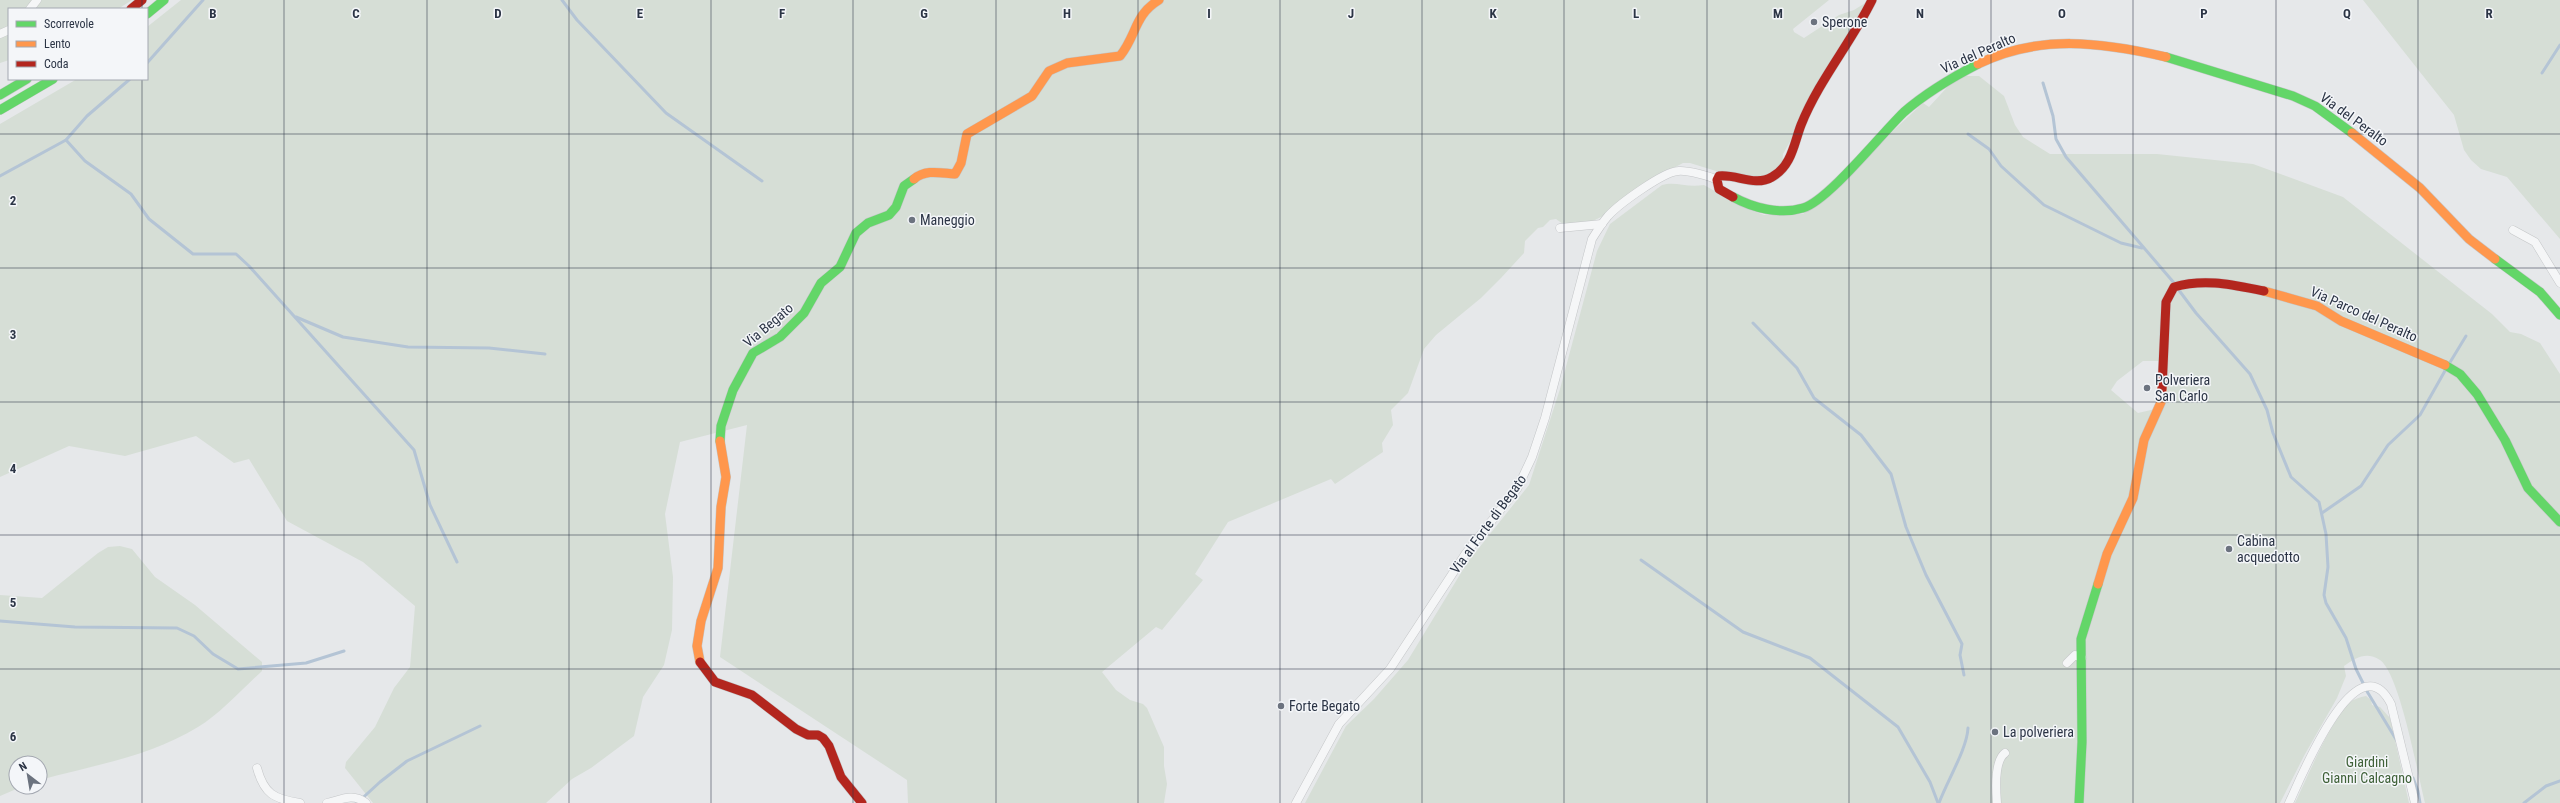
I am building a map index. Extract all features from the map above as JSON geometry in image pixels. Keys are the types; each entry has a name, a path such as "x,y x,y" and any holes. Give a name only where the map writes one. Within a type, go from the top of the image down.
{"main road":[{"path":"131,8 142,0"},
{"path":"148,13 164,0"},
{"name":"Via Begato","path":"862,803 841,777 829,746 823,738 818,735 808,735 796,730 757,698 721,686 705,671 698,658 697,646 701,621 716,579 721,507 726,476 720,442 721,426 733,390 753,353 780,337 804,313 821,283 840,267 856,233 868,223 889,215 908,182 920,174 930,172 955,174 961,163 967,134 1032,96 1049,71 1067,63 1120,56 1129,46 1140,15 1159,0"},
{"path":"1717,180 1719,176 1727,174 1748,182 1758,182 1781,170 1791,158 1802,124 1823,84 1852,38 1872,0"},
{"name":"Via del Peralto","path":"1717,180 1719,189 1733,200 1758,208 1790,210 1805,208 1838,181 1905,113 1946,81 2013,50 2035,45 2068,44 2138,52 2229,74 2313,105 2350,131 2424,191 2447,218 2472,242 2542,292 2560,315"},
{"path":"0,95 25,80"},
{"path":"0,110 51,80"},
{"name":"Via Parco del Peralto","path":"2079,803 2082,658 2081,639 2090,614 2093,592 2107,554 2133,498 2144,440 2162,400 2166,302 2174,286 2191,282 2215,282 2278,294 2317,306 2341,321 2399,347 2434,359 2460,374 2481,400 2505,440 2528,488 2560,522"}],"street":[{"path":"31,8 37,0"},
{"name":"Via al Forte di Begato","path":"1296,803 1339,724 1390,669 1407,647 1454,571 1517,489 1525,475 1545,418 1592,239 1602,224 1618,207 1655,181 1678,170 1709,175 1717,180"},
{"path":"1560,228 1602,224"},
{"path":"2513,230 2535,242 2560,283"},
{"path":"2067,663 2075,655 2082,658"},
{"path":"2289,803 2318,742 2341,704 2356,691 2368,688 2377,688 2384,693 2391,704 2415,803"},
{"path":"1997,803 1996,783 2000,760 2005,753"},
{"path":"257,768 261,783 271,795 284,801 300,803"},
{"path":"327,803 351,796 358,797 366,803"}],"green space":[{"path":"0,0 132,0 120,8 8,8 8,60 0,63"},
{"path":"181,0 1829,0 1793,29 1794,32 1804,38 1839,15 1854,10 1870,0 1783,154 1782,166 1764,177 1716,171 1690,163 1683,163 1647,182 1605,215 1589,223 1563,224 1556,219 1550,220 1543,227 1538,228 1525,241 1524,253 1501,278 1481,298 1436,335 1424,349 1408,393 1391,410 1393,425 1382,443 1383,452 1335,484 1331,479 1228,522 1195,574 1203,580 1162,630 1156,627 1102,672 1116,690 1130,700 1143,704 1147,708 1164,747 1164,766 1167,784 1164,803 908,803 907,780 720,657 747,425 680,442 665,514 673,577 672,630 664,665 643,697 634,736 591,768 572,779 546,803 373,803 345,768 346,762 375,727 394,688 410,667 415,606 363,562 287,521 249,459 234,463 196,436 125,456 69,446 0,477 0,124 75,80 148,80 148,26"},
{"path":"2363,0 2560,0 2560,239 2507,177 2481,169 2471,160 2464,150 2454,115"},
{"path":"1964,76 1979,76 2004,96 2015,125 2023,137 2050,154 2157,154 2253,164 2343,197 2492,314 2510,332 2521,334 2540,343 2560,374 2560,803 2425,803 2407,727 2394,684 2387,669 2380,660 2375,657 2366,656 2357,658 2344,666 2346,676 2337,698 2305,754 2280,803 1305,803 1346,726 1374,699 1408,660 1467,563 1529,485 1560,389 1597,251 1610,224 1662,185 1667,184 1692,186 1704,185 1743,207 1764,215 1803,214 1923,103 1929,107 1951,83","holes":["2143,361 2167,361 2164,407 2138,413 2111,390 2117,381"]},
{"path":"120,546 132,549 155,577 195,605 262,662 262,671 231,701 206,722 179,737 141,753 48,778 48,755 8,755 8,793 0,796 0,595 42,598 98,553 108,547"},
{"name":"Giardini Gianni Calcagno","path":"2366,696 2371,700 2372,705 2380,707 2390,718 2409,803 2295,803 2326,737 2341,713 2349,703 2357,698"}],"waterway":[{"path":"148,62 203,0"},
{"path":"562,0 577,20 666,113 762,181"},
{"path":"2542,73 2560,45"},
{"path":"0,176 66,140 87,116 129,80"},
{"path":"2043,83 2053,116 2056,139 2066,157 2175,284"},
{"path":"1968,134 1989,149 2001,166 2044,205 2121,243 2142,248"},
{"path":"66,140 85,161 131,194 149,219 193,254 236,254 249,266 414,450 430,505 457,562"},
{"path":"2178,289 2196,313 2250,374 2267,410 2273,433 2291,477 2319,502 2326,534 2328,567 2324,595 2326,603 2346,638 2356,669 2368,693 2397,741"},
{"path":"296,317 343,337 408,347 489,348 545,354"},
{"path":"1753,323 1797,368 1814,398 1861,435 1891,474 1906,527 1926,575 1962,644 1960,655 1964,675"},
{"path":"2449,364 2466,336"},
{"path":"2322,513 2361,486 2388,445 2420,415 2446,369"},
{"path":"1641,560 1743,632 1810,658 1898,727 1930,782 1938,803"},
{"path":"0,621 75,627 177,628 194,636 213,654 238,669 306,663 344,651"},
{"path":"357,803 380,782 407,761 480,726"},
{"path":"1939,803 1964,745 1968,728"},
{"path":"2413,778 2418,791 2420,803"},
{"path":"2524,803 2546,786 2560,781"}],"traffic: fast":[{"path":"148,13 164,0"},
{"path":"2166,57 2293,96 2315,106 2352,133"},
{"path":"1733,197 1758,207 1785,211 1803,208 1814,203 1855,165 1904,112 1921,98 1978,64"},
{"path":"0,95 25,80"},
{"path":"0,110 51,80"},
{"path":"720,441 721,426 733,390 753,353 780,337 804,313 821,283 840,267 856,233 868,223 889,215 896,207 904,186 914,179"},
{"path":"2495,259 2540,292 2560,315"},
{"path":"2445,365 2460,374 2477,394 2505,440 2528,488 2560,522"},
{"path":"2079,803 2082,742 2081,639 2098,584"}],"traffic: slow":[{"path":"914,179 928,173 955,174 961,163 967,134 1032,96 1049,71 1067,63 1120,56 1126,48 1140,19 1145,12 1159,0"},
{"path":"1978,64 2001,54 2024,48 2070,44 2118,48 2166,57"},
{"path":"2352,133 2420,188 2469,239 2495,259"},
{"path":"2264,291 2317,306 2341,321 2445,365"},
{"path":"2098,584 2107,554 2133,498 2144,440 2162,400 2162,389"},
{"path":"700,662 697,646 701,621 718,568 721,507 726,477 720,441"}],"traffic: jam":[{"path":"132,8 142,0"},
{"path":"1733,197 1719,189 1717,180 1719,176 1759,181 1772,177 1784,167 1791,154 1808,108 1864,16 1872,0"},
{"path":"2162,389 2166,302 2174,287 2185,284 2219,283 2264,291"},
{"path":"700,662 715,682 752,695 796,729 808,735 818,735 823,738 829,746 841,777 862,803"}],"place":[{"name":"Sperone","path":"1814,22"},
{"name":"Maneggio","path":"912,220"},
{"name":"Polveriera San Carlo","path":"2147,388"},
{"name":"Cabina acquedotto","path":"2229,549"},
{"name":"Forte Begato","path":"1281,706"},
{"name":"La polveriera","path":"1995,732"}]}
